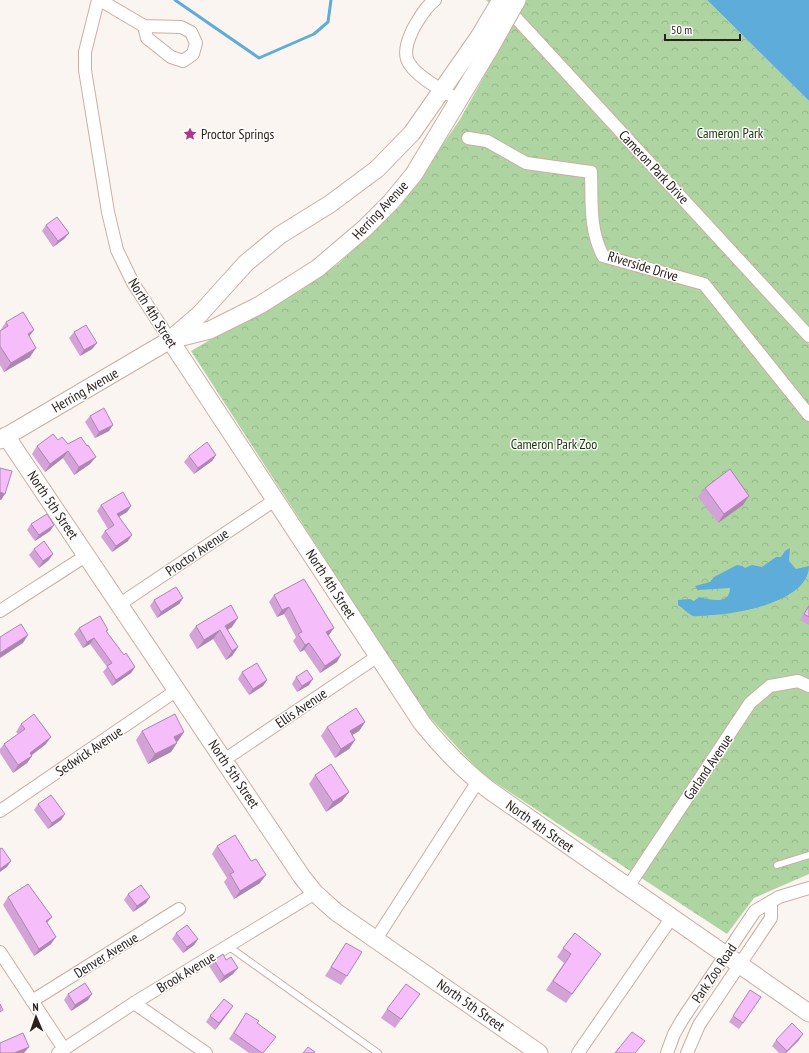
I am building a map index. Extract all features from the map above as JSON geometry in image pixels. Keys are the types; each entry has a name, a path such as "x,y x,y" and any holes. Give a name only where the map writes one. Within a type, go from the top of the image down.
{"main road":[{"name":"Herring Avenue","path":"170,340 210,330 260,305 318,268 344,247 391,202 414,174 459,100 484,42 499,0"},
{"name":"Herring Avenue","path":"2,434 170,340 200,314 246,263 280,235 330,204 377,169 412,133 442,90 484,42 517,0"},
{"name":"North 4th Street","path":"170,340 422,723 442,748 478,781 809,1013"},
{"name":"North 5th Street","path":"2,434 87,555 302,878 315,893 336,912 539,1053"}],"street":[{"path":"99,0 144,26"},
{"name":"North 4th Street","path":"99,0 85,52 84,70 108,212 117,250 133,283 170,340"},
{"path":"435,0 419,19 411,34 406,46 407,59 414,70 459,100"},
{"name":"Cameron Park Drive","path":"499,0 809,336"},
{"name":"Riverside Drive","path":"468,138 487,141 526,163 591,172 592,223 596,242 603,256 704,284 809,415"},
{"name":"Proctor Avenue","path":"120,604 275,500"},
{"path":"0,611 87,555"},
{"name":"Ellis Avenue","path":"224,760 378,656"},
{"name":"Garland Avenue","path":"628,887 750,703 770,686 798,681 809,686"},
{"name":"Sedwick Avenue","path":"0,811 177,690"},
{"path":"376,939 478,781"},
{"name":"Park Zoo Road","path":"667,1053 674,1034 682,1020 755,911 779,897 809,888"},
{"name":"Brook Avenue","path":"62,1052 134,1003 315,893"},
{"name":"Park Zoo Road","path":"687,1053 699,1025 771,918 771,902"},
{"name":"Denver Avenue","path":"32,1001 180,909"},
{"path":"578,1053 672,918"},
{"path":"0,952 32,1001 62,1052"},
{"path":"134,1003 206,1053"}],"lane":[{"path":"777,864 809,855"},
{"path":"228,946 378,1053"}],"green space":[{"name":"Cameron Park","path":"486,0 707,0 809,101 809,333 536,39"},
{"name":"Cameron Park Zoo","path":"514,23 809,344 809,874 754,898 727,934 482,774 422,709 191,351 337,265 400,206 459,121"}],"water":[{"path":"707,0 809,0 809,101"},
{"path":"790,548 789,561 796,569 809,566 806,578 798,588 785,597 771,603 739,612 700,616 691,615 678,605 678,600 690,599 694,601 699,597 719,600 727,597 730,588 698,590 695,586 710,582 714,577 737,565 745,568 752,565 762,567 776,557 781,557 785,551"}],"building":[{"path":"57,217 69,233 58,241 46,225"},
{"path":"23,312 34,330 28,334 36,348 11,363 0,346 0,331 8,326 6,322"},
{"path":"86,325 97,343 84,350 74,332"},
{"path":"104,408 113,425 99,432 90,416"},
{"path":"53,434 58,440 62,437 68,444 81,437 96,457 79,467 68,451 50,464 37,446"},
{"path":"207,442 216,455 198,468 189,456"},
{"path":"0,468 12,471 5,494 0,492"},
{"path":"730,469 749,496 724,514 705,488"},
{"path":"123,492 131,506 117,514 132,535 116,546 105,531 114,525 101,505"},
{"path":"47,514 54,525 39,535 31,524"},
{"path":"44,541 53,554 43,561 34,549"},
{"path":"304,579 334,628 326,632 341,655 325,666 309,643 305,645 298,634 302,632 289,607 282,610 274,595"},
{"path":"176,587 183,598 161,612 154,600"},
{"path":"231,605 238,618 225,626 238,647 232,651 220,630 204,640 196,626"},
{"path":"809,606 809,617 804,614"},
{"path":"100,616 108,630 106,631 124,655 126,653 135,667 116,680 107,666 112,663 94,638 87,642 79,628"},
{"path":"21,624 28,635 0,653 0,637"},
{"path":"257,663 267,680 253,689 242,672"},
{"path":"307,670 313,679 302,686 296,677"},
{"path":"356,708 365,722 350,731 355,740 341,749 327,727"},
{"path":"34,714 51,737 30,753 32,756 18,765 4,744 25,729 21,724"},
{"path":"175,714 184,732 174,737 177,743 155,754 142,731"},
{"path":"331,764 349,792 333,802 315,775"},
{"path":"51,795 65,814 52,823 38,804"},
{"path":"235,835 251,861 256,859 266,875 240,891 230,874 234,872 217,846"},
{"path":"2,848 11,861 0,869 0,849"},
{"path":"28,884 52,917 46,921 56,937 39,949 8,897"},
{"path":"141,885 150,897 137,906 128,894"},
{"path":"187,925 198,939 187,947 176,933"},
{"path":"575,933 601,954 572,994 553,981 571,954 563,948"},
{"path":"346,943 362,952 347,976 331,967"},
{"path":"223,954 226,960 231,957 238,968 224,976 214,960"},
{"path":"85,983 92,994 75,1005 68,994"},
{"path":"406,984 420,994 401,1019 387,1009"},
{"path":"750,990 761,997 743,1023 733,1016"},
{"path":"224,999 233,1006 219,1023 210,1016"},
{"path":"0,1004 3,1010 0,1012"},
{"path":"246,1013 259,1021 257,1023 276,1037 263,1053 234,1033"},
{"path":"792,1023 803,1034 787,1051 776,1040"},
{"path":"632,1032 645,1041 635,1053 615,1053"},
{"path":"23,1033 29,1047 14,1053 0,1053 0,1043"},
{"path":"308,1047 315,1052 303,1053"}],"waterway":[{"path":"175,0 259,58 314,34 328,22 331,0"}],"place":[{"name":"Proctor Springs","path":"190,134"}]}
